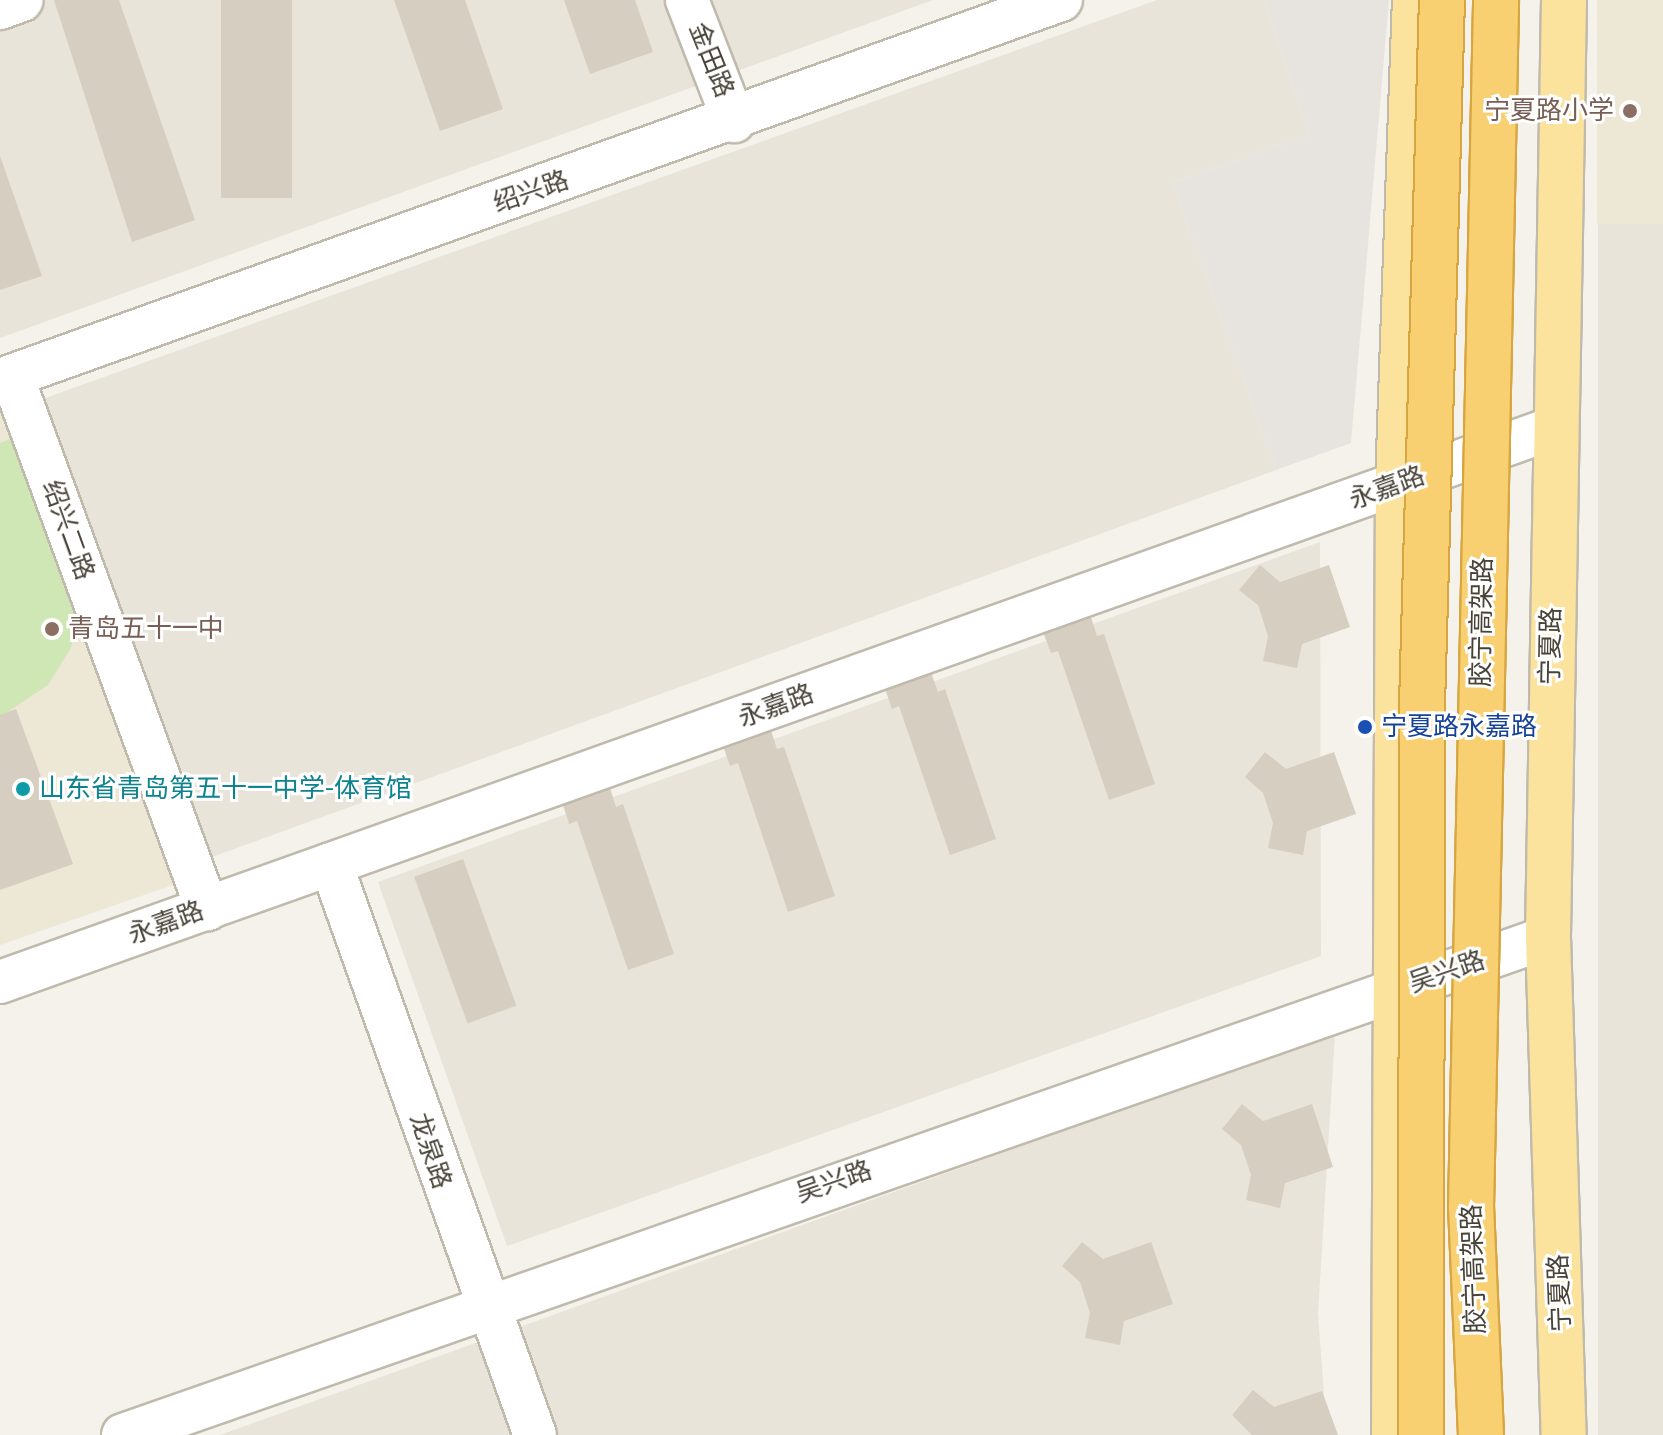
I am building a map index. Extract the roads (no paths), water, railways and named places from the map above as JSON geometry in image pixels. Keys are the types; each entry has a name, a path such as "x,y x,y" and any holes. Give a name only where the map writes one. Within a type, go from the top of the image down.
{"highway":[{"path":"1421,1435 1422,705 1442,0"},
{"name":"胶宁高架路","path":"1481,1435 1471,1208 1496,0"}],"main road":[{"path":"1394,1435 1398,484 1415,0"},
{"name":"宁夏路","path":"1564,0 1553,428 1548,937 1564,1435"}],"street":[{"path":"0,8 22,0"},
{"name":"金田路","path":"687,0 734,121"},
{"name":"绍兴路","path":"6,378 734,121 1061,0"},
{"name":"绍兴二路","path":"6,378 207,909"},
{"name":"永嘉路","path":"0,982 1553,428"},
{"name":"龙泉路","path":"331,864 483,1303 535,1435"},
{"name":"吴兴路","path":"123,1435 483,1303 1548,937"}],"place":[{"name":"宁夏路小学","path":"1630,111"},
{"name":"青岛五十一中","path":"52,629"},
{"name":"宁夏路永嘉路","path":"1365,727"},
{"name":"山东省青岛第五十一中学-体育馆","path":"23,789"}]}
